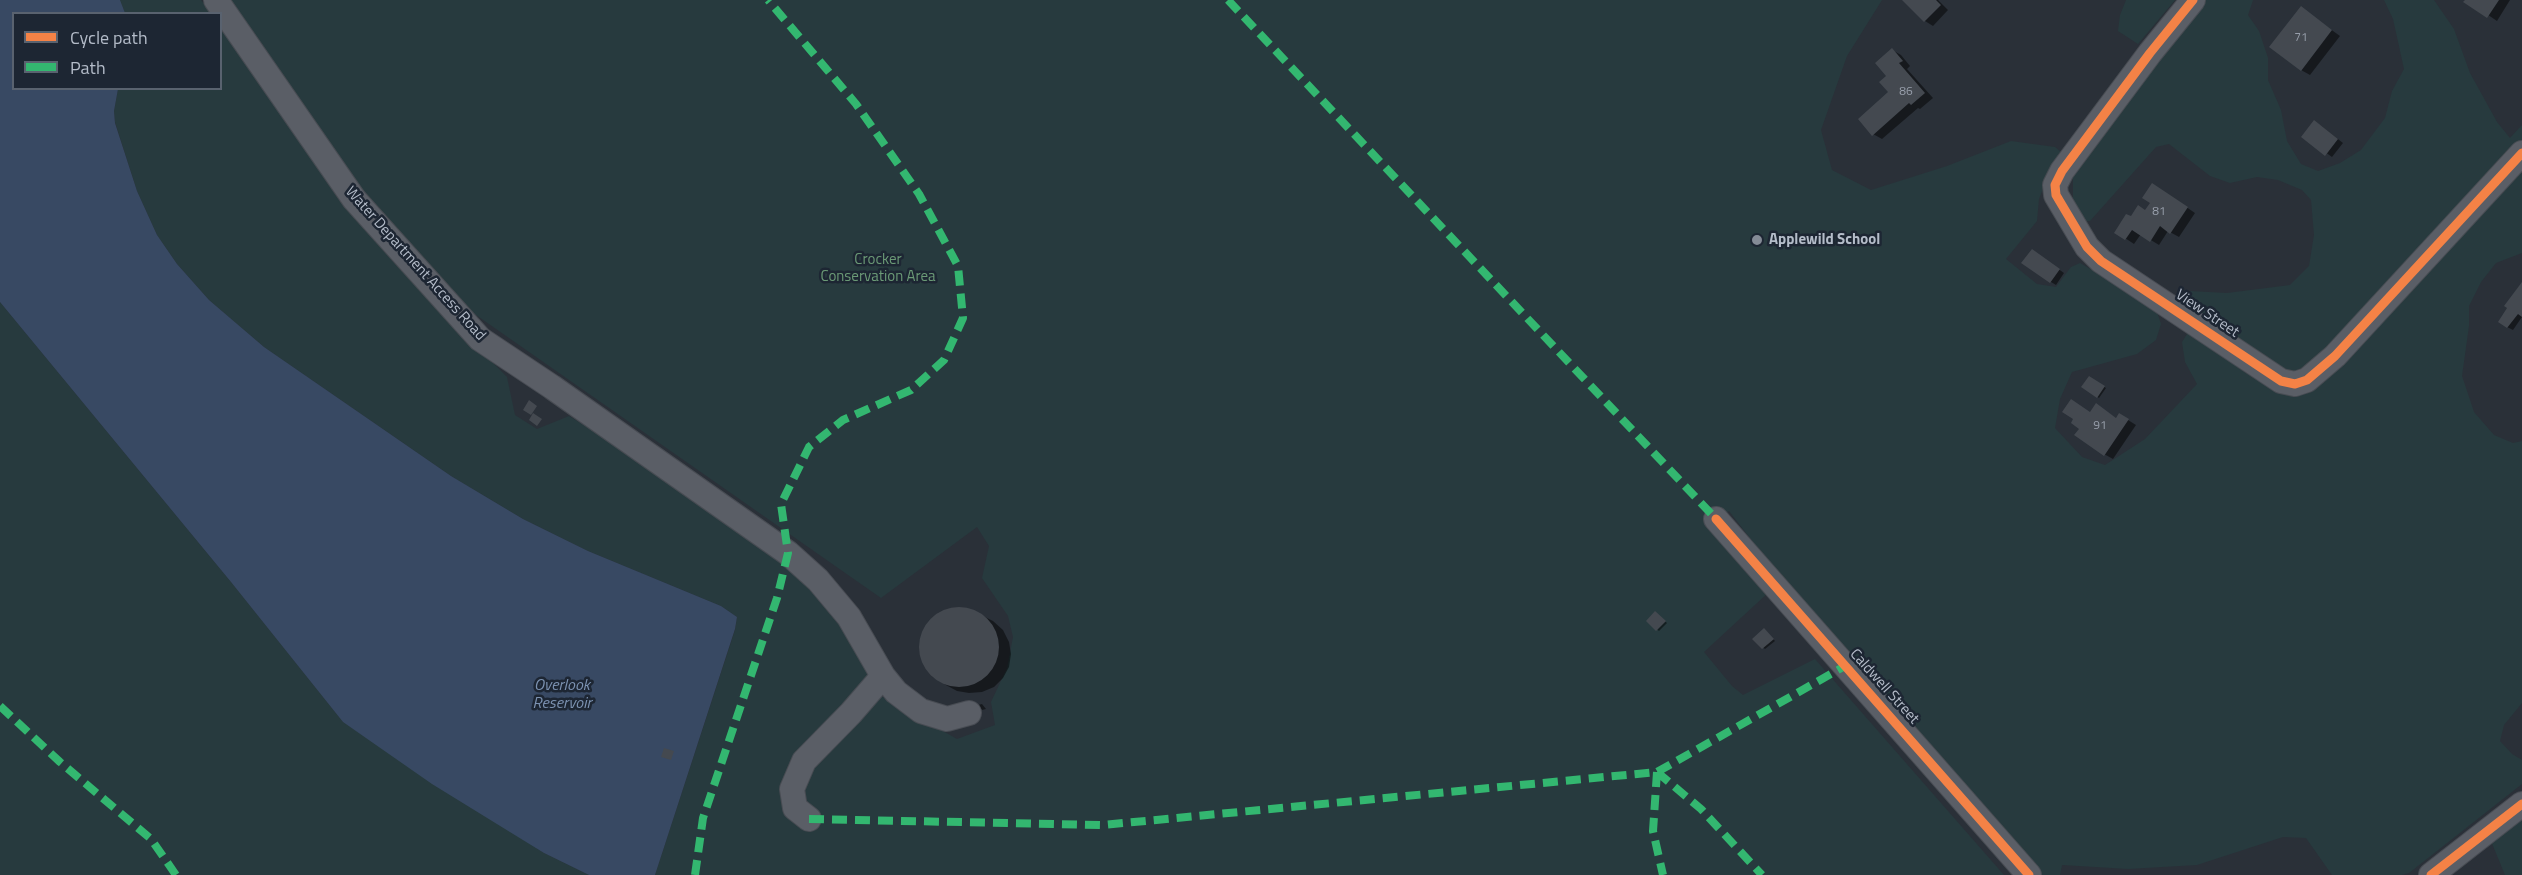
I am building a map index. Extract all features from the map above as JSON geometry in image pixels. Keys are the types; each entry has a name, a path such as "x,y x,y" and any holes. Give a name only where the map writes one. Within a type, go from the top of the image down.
{"street":[{"name":"Water Department Access Road","path":"216,0 354,199 480,339 788,553 818,580 849,617 883,676 896,692 921,711 947,719 969,713"},
{"name":"View Street","path":"2193,0 2062,171 2055,185 2056,195 2087,247 2101,261 2281,381 2295,384 2307,380 2335,356 2522,153"},
{"name":"Caldwell Street","path":"1716,519 2029,875"},
{"path":"809,819 795,808 792,789 804,761 883,676"},
{"path":"2431,875 2522,804"}],"green space":[{"path":"120,0 201,0 210,12 125,12"},
{"name":"Crocker Conservation Area","path":"222,0 1882,0 1847,56 1821,130 1832,170 1871,190 1947,166 2011,141 2055,147 2061,152 2048,175 2039,199 2037,221 2006,259 2037,284 2056,287 2071,267 2080,263 2155,306 2161,324 2156,340 2137,354 2072,372 2060,399 2055,428 2082,457 2105,465 2145,439 2197,384 2185,362 2182,342 2189,331 2246,373 2293,395 2306,390 2334,369 2522,165 2522,253 2496,263 2481,282 2469,306 2469,326 2462,376 2474,412 2494,435 2513,443 2522,441 2522,703 2504,725 2500,741 2512,754 2522,760 2522,784 2409,873 2402,875 2332,875 2306,838 2283,837 2197,865 2128,869 2062,865 2060,875 2042,875 1982,803 1801,604 1729,511 1711,524 1769,592 1704,652 1732,686 1743,695 1815,659 2004,875 655,875 735,630 737,617 721,606 588,551 523,519 451,476 264,347 209,300 177,264 157,235 137,191 115,122 114,111 118,90 222,90 222,28 293,126 337,197 396,265 507,377 515,415 537,429 569,416 669,477 799,566 845,621 870,660 876,678 873,685 850,704 801,754 788,776 784,793 800,820 810,809 801,784 803,771 861,709 879,695 957,739 995,725 991,702 1007,668 1013,637 1008,616 982,578 989,546 977,527 881,598 426,280"},
{"path":"2126,0 2175,0 2138,44 2118,31 2120,15"},
{"path":"2204,0 2253,0 2248,15 2259,31 2268,58 2268,80 2281,110 2287,141 2301,164 2318,171 2340,163 2361,150 2385,118 2392,91 2404,69 2393,19 2384,0 2434,0 2454,29 2470,73 2497,122 2510,138 2522,125 2522,143 2329,353 2299,373 2280,367 2199,313 2188,302 2190,291 2227,293 2290,285 2309,266 2314,235 2311,200 2302,190 2278,180 2257,177 2230,183 2210,176 2169,144 2156,147 2090,221 2079,222 2073,198 2073,175"},
{"path":"0,302 231,582 343,722 544,853 589,875 0,875"},
{"path":"2522,816 2522,875 2505,875 2491,841"}],"water":[{"name":"Overlook Reservoir","path":"0,0 120,0 125,12 12,12 12,90 118,90 114,111 115,123 137,191 157,235 177,264 209,300 264,347 451,476 523,519 588,551 721,606 737,617 655,875 589,875 544,853 432,784 343,722 231,582 0,302"}],"building":[{"path":"1902,0 1936,0 1941,5 1924,22"},
{"path":"2465,0 2499,0 2487,18 2463,2"},
{"path":"2301,6 2332,30 2301,71 2269,47"},
{"path":"1892,48 1903,61 1899,63 1925,93 1911,105 1909,103 1872,136 1858,119 1888,92 1879,82 1886,76 1875,63"},
{"path":"2314,120 2338,139 2325,156 2301,137"},
{"path":"2152,183 2188,207 2170,234 2160,226 2150,242 2132,230 2125,240 2114,233 2126,214 2131,216 2138,205 2145,210 2150,203 2142,198"},
{"path":"2032,249 2060,269 2050,283 2021,263"},
{"path":"2522,282 2522,317 2518,314 2507,328 2498,322 2507,308 2504,306"},
{"path":"2089,376 2105,386 2097,398 2081,387"},
{"path":"2071,399 2090,412 2096,403 2116,418 2119,413 2129,419 2104,456 2074,435 2079,429 2071,423 2073,419 2062,412"},
{"path":"529,400 537,406 531,415 523,410"},
{"path":"533,413 542,419 537,426 529,420"},
{"path":"951,607 967,607 988,618 999,639 999,655 988,676 967,687 951,687 937,681 925,669 919,655 919,639 925,625 937,613"},
{"path":"1655,611 1666,621 1656,631 1646,621"},
{"path":"1764,628 1774,639 1762,649 1752,639"},
{"path":"664,748 674,751 671,760 661,757"}],"marked path":[{"path":"695,875 703,818 777,598 788,553 781,504 809,447 843,420 911,390 944,360 963,318 958,266 919,194 856,104 768,0"},
{"path":"1228,0 1716,519"},
{"path":"809,819 1103,825 1657,772 1845,666"},
{"path":"0,706 60,762 151,839 176,875"},
{"path":"1657,772 1701,809 1762,875"},
{"path":"1657,772 1653,831 1663,875"}],"cycle path":[{"path":"2193,0 2150,53 2062,171 2055,185 2056,195 2087,247 2101,261 2281,381 2295,384 2307,380 2335,356 2522,153"},
{"path":"1716,519 2029,875"},
{"path":"2431,875 2522,804"}],"place":[{"name":"Applewild School","path":"1757,240"}]}
